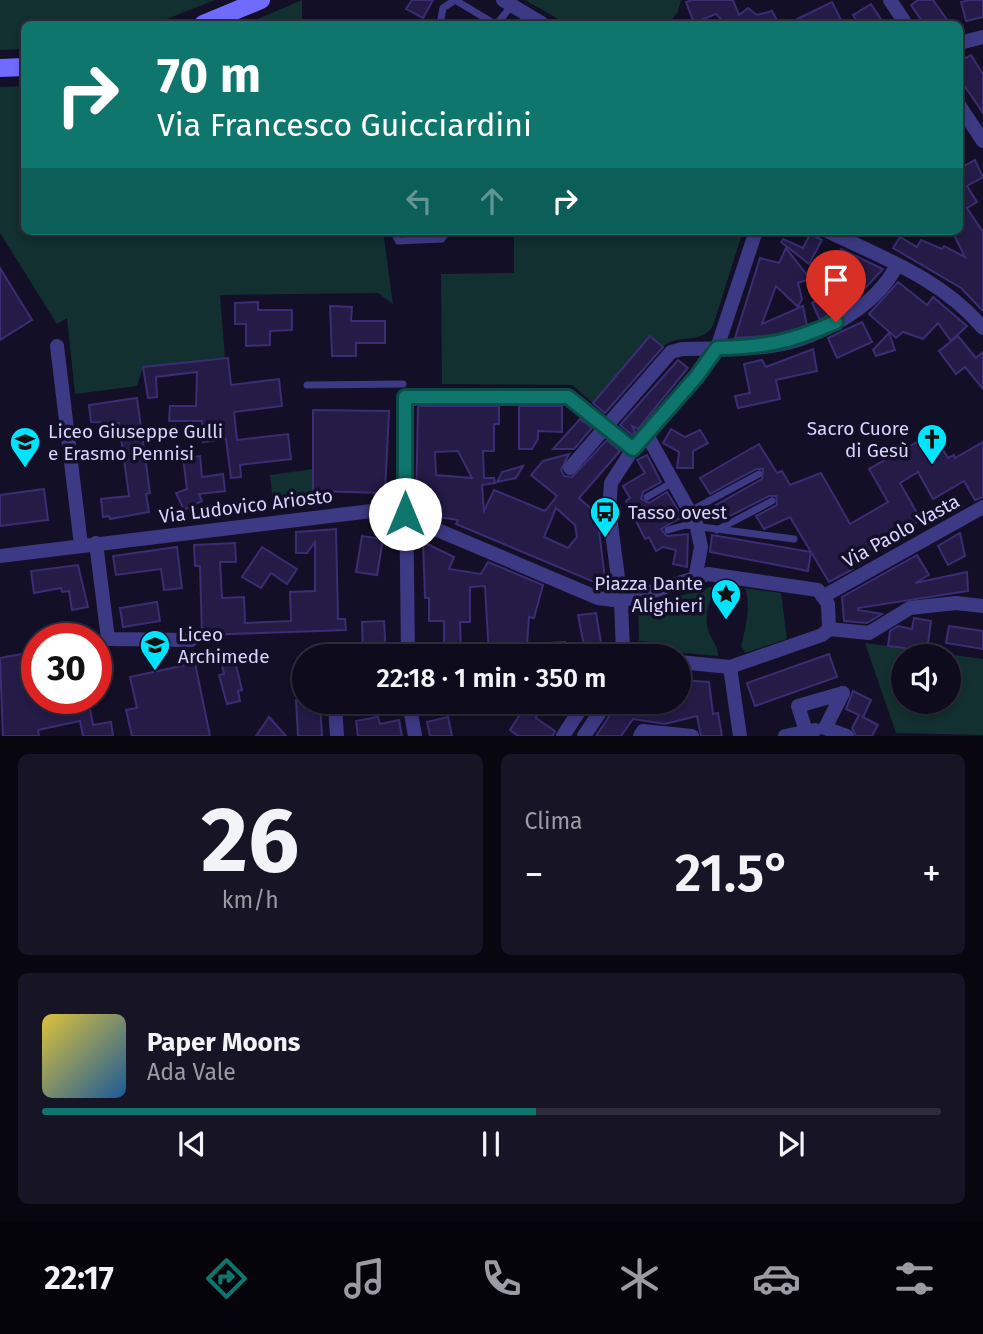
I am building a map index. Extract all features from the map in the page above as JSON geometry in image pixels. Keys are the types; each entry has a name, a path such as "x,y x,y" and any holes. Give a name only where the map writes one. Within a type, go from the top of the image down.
{"street":[{"path":"210,21 261,0"},
{"path":"890,0 904,21"},
{"path":"508,3 539,21"},
{"path":"963,42 983,37"},
{"path":"0,68 21,67"},
{"path":"963,111 983,141"},
{"path":"623,644 621,601 609,509 611,483 633,449 717,348 754,235"},
{"path":"835,235 952,295 983,328"},
{"path":"570,468 671,352 682,349 766,347 803,337 836,322 864,304 889,278 897,265"},
{"path":"57,346 81,545"},
{"path":"408,644 404,390 568,397 633,449"},
{"path":"647,435 697,529 701,547 696,572"},
{"name":"Via Paolo Vasta","path":"824,596 983,507"},
{"name":"Via Ludovico Ariosto","path":"0,556 388,509 606,599 621,601"},
{"path":"96,543 108,639 191,640"},
{"path":"621,601 696,572 818,590 828,604 834,630"},
{"path":"691,664 731,670 834,630 869,634 910,608 956,603 983,606"},
{"path":"731,670 740,736"},
{"path":"806,731 798,706 843,693 828,732"},
{"path":"336,714 337,736"},
{"path":"414,714 415,736"},
{"path":"563,736 574,714"},
{"path":"584,736 599,714"},
{"path":"640,736 643,731 692,736"},
{"path":"785,736 806,731 847,736"}],"lane":[{"path":"441,21 443,8 455,0 491,21"},
{"path":"498,21 508,3"},
{"path":"396,235 398,241 442,239 444,235"},
{"path":"307,385 404,390"},
{"path":"690,512 759,474"},
{"path":"647,497 673,482"},
{"path":"716,531 772,500"},
{"path":"668,530 686,525 697,529 794,539"}],"green space":[{"path":"0,0 215,0 162,21 21,21 21,49 0,50"},
{"path":"302,0 302,21 253,21"},
{"path":"525,0 681,0 678,12 670,21 562,21"},
{"path":"21,86 21,235 384,235 393,304 378,293 220,295 225,358 143,367 137,386 75,394 67,318 57,324 0,233 0,87"},
{"path":"514,235 742,235 713,326 708,332 702,336 676,340 663,347 650,336 593,403 572,385 442,384 441,274 514,273"},
{"path":"313,469 313,507 274,510 270,475"},
{"path":"718,585 709,602 707,615 708,629 718,656 691,654 691,644 639,641 638,608"},
{"path":"745,588 781,593 787,639 745,653 741,646 748,610"},
{"path":"865,643 891,647 891,714 961,714 961,656 983,659 983,735 896,733"}],"building":[{"path":"412,0 433,0 423,18 406,9"},
{"path":"733,0 739,15 748,8 757,15 772,11 777,21 723,21 716,14 693,21 686,2"},
{"path":"918,0 933,0 948,21 922,21 911,5"},
{"path":"983,0 983,17 966,21 961,2"},
{"path":"832,2 841,20 839,21 793,21"},
{"path":"871,4 882,21 857,21 853,15"},
{"path":"963,55 966,58 971,55 983,74 983,113 963,84"},
{"path":"975,160 983,177 967,186 977,202 967,208 983,232 983,311 961,288 893,248 900,237 917,247 921,240 942,249 944,246 965,257 954,235 963,235 963,167"},
{"path":"810,235 822,240 809,264 781,242 783,239 803,248"},
{"path":"786,248 810,279 798,283 802,299 798,307 776,286 762,324 803,306 807,326 776,335 735,338 760,258 779,263"},
{"path":"841,249 883,269 855,299 840,287 845,281 828,270"},
{"path":"0,268 32,320 0,340"},
{"path":"898,282 927,305 933,297 967,326 951,341 938,323 923,339 903,332 896,338 869,314"},
{"path":"825,296 834,307 831,309 833,312 820,320 812,303"},
{"path":"258,302 258,310 292,310 292,330 270,331 270,345 246,346 246,324 235,324 235,303"},
{"path":"330,306 352,307 351,321 385,321 385,343 356,343 356,356 332,356"},
{"path":"862,322 872,342 837,358 828,338"},
{"path":"889,333 895,350 876,356 873,350"},
{"path":"650,336 663,347 605,413 593,403"},
{"path":"958,336 976,358 983,352 983,389 965,367 956,374 939,351"},
{"path":"813,349 817,371 776,380 780,399 738,408 735,396 750,393 744,364 762,360 766,367"},
{"path":"228,358 231,385 279,379 282,406 234,412 237,440 288,434 291,459 240,465 241,477 231,478 226,439 203,442 202,421 169,421 170,406 196,406 197,372 156,377 157,397 148,398 143,367"},
{"path":"678,360 688,368 638,429 632,426 635,432 632,435 620,425"},
{"path":"137,398 150,493 146,494 149,512 110,519 109,516 103,517 101,499 129,496 119,423 91,422 89,405"},
{"path":"418,406 499,406 499,424 494,424 494,451 483,451 484,478 494,478 495,483 482,485 484,511 494,490 545,511 557,496 531,475 543,461 569,454 561,470 564,476 572,477 607,440 620,451 579,498 597,514 606,587 456,524 458,520 438,517 416,506","holes":["458,451 472,478 436,475 435,452","556,508 575,525 577,537 568,548 544,537"]},
{"path":"519,406 562,406 562,432 538,431 538,439 532,449 519,449"},
{"path":"313,410 389,411 385,493 313,491"},
{"path":"580,419 592,428 574,449 553,449"},
{"path":"671,429 685,437 700,430 708,443 693,451 693,468 677,468 679,452 663,443"},
{"path":"933,433 948,458 954,455 955,458 983,442 983,497 975,500 964,481 933,499 918,472 900,483 921,520 849,562 853,569 829,582 790,517 764,529 756,516 777,505 776,496 769,496 724,519 716,505 762,479 763,469 756,469 710,494 700,478 759,444 777,473 782,471 790,485 821,473 850,524 888,502 869,469"},
{"path":"647,455 661,482 643,492 641,499 649,503 667,492 682,517 661,529 667,536 688,534 687,567 673,564 676,550 663,547 656,551 649,537 645,539 626,501 630,498 623,486 645,473 637,460"},
{"path":"200,456 202,477 223,474 225,491 199,494 202,501 184,510 176,493 187,489 183,458"},
{"path":"523,466 516,478 497,482 502,472"},
{"path":"44,489 48,520 0,526 0,495"},
{"path":"336,529 338,619 345,619 346,630 202,635 200,566 195,566 194,545 235,543 236,562 220,562 222,598 244,597 245,623 291,621 290,592 315,591 315,542 307,553 296,553 296,532"},
{"path":"960,533 965,556 948,565 938,546"},
{"path":"712,535 811,552 808,571 710,552"},
{"path":"362,536 383,539 377,575 356,572"},
{"path":"423,542 454,557 449,569 481,574 488,562 543,585 534,618 529,617 527,644 488,644 485,586 470,587 470,622 460,622 461,644 444,644 444,621 429,621 429,598 425,598"},
{"path":"177,547 182,588 164,590 161,569 116,575 113,556"},
{"path":"262,547 297,569 287,584 271,573 261,588 242,577"},
{"path":"917,555 929,575 915,583 967,572 968,591 858,608 882,614 867,623 844,621 842,597"},
{"path":"78,565 88,607 72,610 69,591 62,592 61,588 34,593 31,571"},
{"path":"157,602 160,621 123,627 120,608"},
{"path":"596,613 601,644 584,644 578,615"},
{"path":"914,618 931,621 928,644 888,646 890,631 898,626 912,629"},
{"path":"384,621 385,644 363,644 362,622"},
{"path":"949,626 983,631 983,649 946,643"},
{"path":"233,653 242,690 238,691 240,701 227,704 219,675 224,674 220,656"},
{"path":"21,654 21,714 91,714 93,725 111,722 113,736 83,736 80,721 38,730 39,736 3,736 0,658"},
{"path":"829,654 837,677 755,706 747,683"},
{"path":"195,663 210,736 132,736 126,710 137,708 130,677"},
{"path":"691,681 709,682 713,714 718,713 722,736 701,736 697,716 665,724 633,719 621,736 596,736 611,714 691,714"},
{"path":"853,691 871,700 863,717 878,725 872,736 856,736 852,728 859,715 846,709"},
{"path":"297,714 321,714 322,736 298,736"},
{"path":"520,714 537,714 536,718 555,731 553,736 518,736 510,730"},
{"path":"269,717 286,736 256,736"},
{"path":"378,717 380,724 399,720 402,736 358,736 356,721"},
{"path":"448,717 452,736 430,736 427,722"}],"place":[{"name":"Sacro Cuore di Gesù","path":"932,466"},
{"name":"Liceo Giuseppe Gulli e Erasmo Pennisi","path":"25,469"},
{"name":"Tasso ovest","path":"605,539"},
{"name":"Piazza Dante Alighieri","path":"726,621"},
{"name":"Liceo Archimede","path":"155,672"}],"route":[{"path":"405,514 405,397 568,397 633,449 697,376 717,348 766,347 803,337 836,322"}]}
